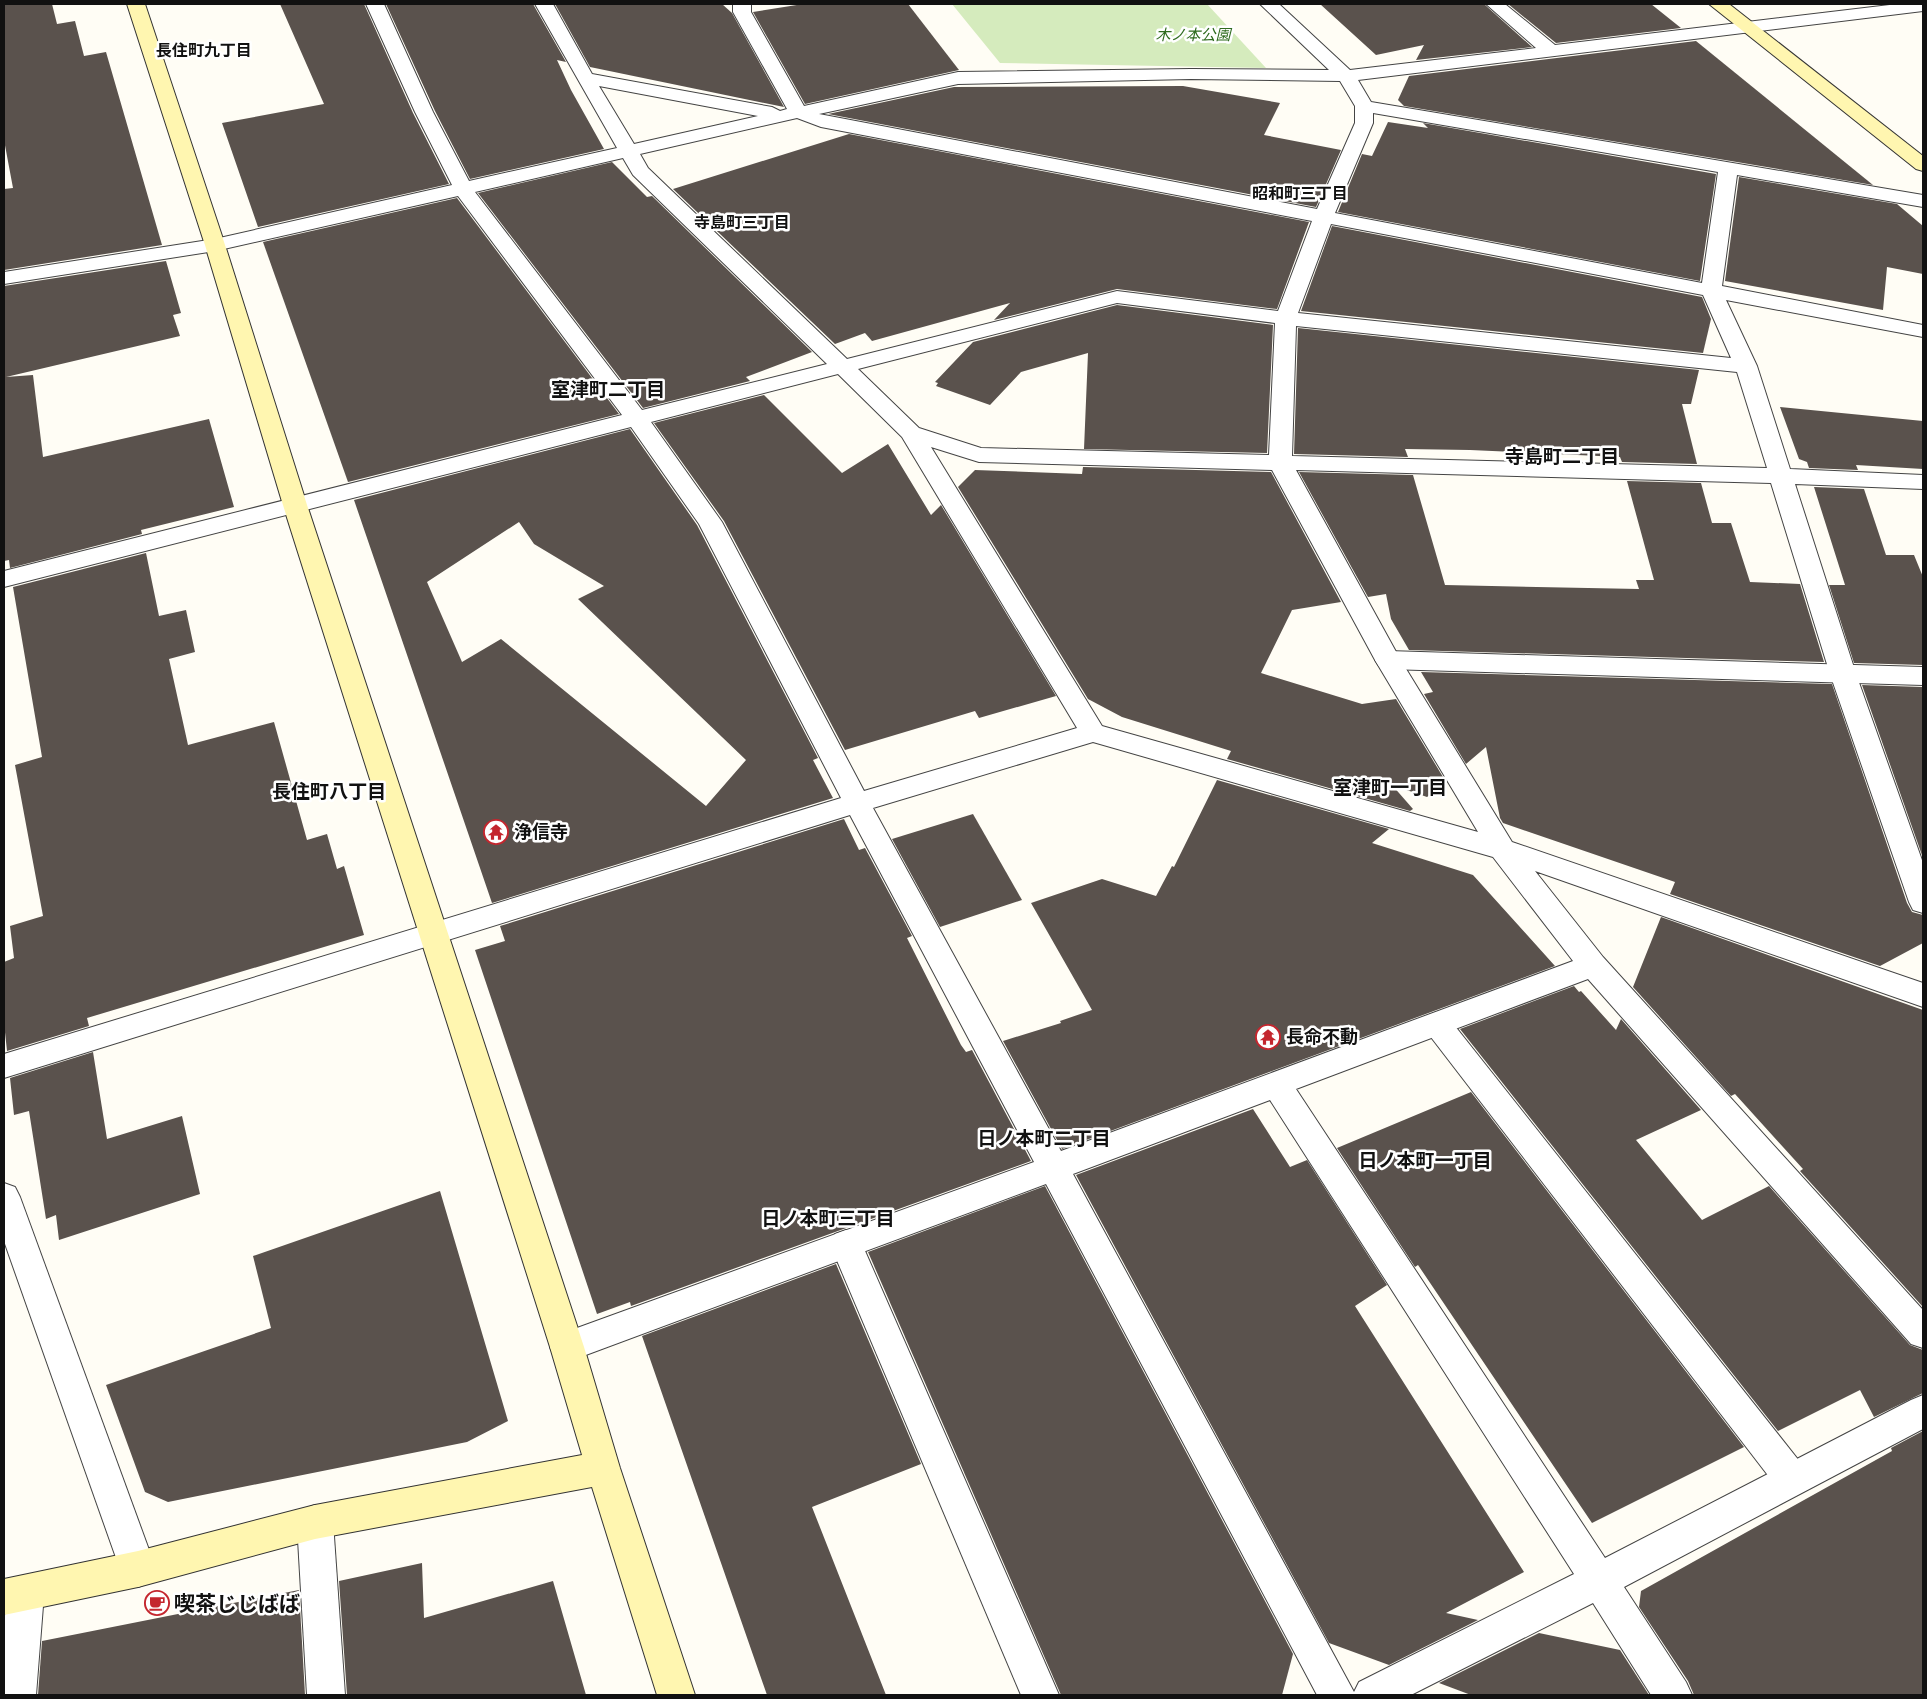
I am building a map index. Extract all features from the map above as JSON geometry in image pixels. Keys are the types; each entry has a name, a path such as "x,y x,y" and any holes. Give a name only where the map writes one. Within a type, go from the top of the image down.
{"street":[{"path":"136,4 215,245 295,505 567,1347 603,1468 676,1695"},
{"path":"375,4 424,112 464,190 710,522 857,803 1337,1695"},
{"path":"544,4 640,171 911,432 1093,733"},
{"path":"742,4 742,12 791,114"},
{"path":"1269,4 1346,76 1364,106 1364,123 1324,216 1286,318 1280,463 1388,660 1502,849 1593,965 1923,1332"},
{"path":"1495,4 1551,51"},
{"path":"1718,4 1923,165"},
{"path":"4,278 215,245 464,190 924,84 958,78 1191,74 1346,76 1923,6"},
{"path":"585,78 791,114 1923,331"},
{"path":"1364,106 1923,201"},
{"path":"1728,169 1711,291 1746,366 1843,674 1923,902"},
{"path":"4,579 1117,297 1286,318 1746,366"},
{"path":"911,432 979,455 1782,476 1923,482"},
{"path":"1388,660 1923,676"},
{"path":"4,1066 857,803 1093,733 1502,849 1923,994"},
{"path":"567,1347 1054,1168 1593,965"},
{"path":"1437,1024 1792,1479"},
{"path":"1276,1084 1673,1695"},
{"path":"4,1197 138,1569"},
{"path":"846,1244 1040,1695"},
{"path":"1372,1695 1599,1581 1923,1411"},
{"path":"18,1695 15,1595 138,1569 315,1522 603,1468"},
{"path":"315,1522 326,1695"}],"green space":[{"name":"木ノ本公園","path":"952,4 1207,4 1266,68 1000,63"}],"building":[{"path":"4,4 52,4 57,24 75,21 84,56 106,52 162,245 4,270 4,189 13,188 4,140"},
{"path":"280,4 364,4 413,113 449,184 258,227 222,123 324,104"},
{"path":"386,4 533,4 566,62 557,60 571,90 604,149 470,179 435,111"},
{"path":"555,4 722,4 732,13 784,107 590,67"},
{"path":"803,4 908,4 959,70 805,104 753,12"},
{"path":"1320,4 1484,4 1532,47 1416,60 1424,45 1376,55"},
{"path":"1508,4 1651,4 1681,28 1556,43"},
{"path":"1696,41 1873,185 1404,106 1398,100 1409,76"},
{"path":"1183,86 1280,103 1264,135 1341,150 1316,207 828,114 954,87"},
{"path":"1388,122 1428,128 1423,123 1716,174 1700,281 1338,212 1362,154 1372,156"},
{"path":"849,134 1309,222 1277,309 1117,289 994,320 1010,303 872,341 865,333 835,344 673,189"},
{"path":"612,162 647,197 652,196 812,352 746,377 750,381 643,408 478,193"},
{"path":"1739,177 1897,204 1923,226 1923,274 1887,267 1883,310 1725,281"},
{"path":"457,198 619,414 348,482 263,242"},
{"path":"1332,226 1702,297 1711,319 1703,353 1301,311"},
{"path":"166,261 181,313 173,315 180,336 6,377 33,375 43,457 209,419 234,507 141,530 142,534 10,568 9,560 4,561 4,286"},
{"path":"1117,305 1273,325 1267,453 1084,449 1088,353 1021,372 990,405 936,386 938,383 935,382 973,342"},
{"path":"1298,328 1699,370 1691,404 1682,404 1697,464 1622,462 1620,457 1470,450 1405,449 1408,457 1294,454"},
{"path":"764,395 842,473 888,444 931,515 941,505 1056,696 979,718 975,711 845,750 724,521 654,423"},
{"path":"1780,407 1923,421 1923,469 1856,465 1858,470 1809,468 1807,462 1799,459"},
{"path":"630,429 697,525 818,758 813,760 833,798 492,903 354,500","holes":["519,522 534,544 604,586 578,599 746,760 706,806 501,639 462,662 427,582"]},
{"path":"1083,467 1271,472 1341,602 1292,610 1261,673 1362,704 1396,699 1446,782 1427,797 1392,785 1413,809 1410,811 1227,759 1231,751 1122,717 1088,699 958,487 975,470 1082,474"},
{"path":"1299,472 1413,475 1445,585 1639,589 1636,580 1654,580 1627,481 1701,483 1712,523 1731,523 1750,582 1800,584 1824,662 1409,650 1391,619 1386,594 1368,597"},
{"path":"1814,487 1864,489 1886,555 1914,555 1923,577 1923,665 1854,663 1829,585 1845,585"},
{"path":"146,553 159,616 186,610 195,652 169,659 188,745 274,722 307,840 327,834 337,869 344,866 364,935 87,1018 89,1026 7,1051 4,1023 4,962 14,958 10,926 43,916 15,765 42,757 13,587"},
{"path":"1421,672 1832,684 1907,903 1912,912 1923,915 1923,943 1880,966 1670,894 1675,882 1503,823 1500,818 1486,747 1466,764 1424,694 1433,692"},
{"path":"1862,685 1923,687 1923,858"},
{"path":"1217,780 1389,829 1372,843 1473,875 1555,966 1062,1149 1003,1041 1061,1023 1060,1021 1092,1010 1031,903 1102,879 1156,896 1172,866 1174,867"},
{"path":"973,814 1022,900 940,927 892,839"},
{"path":"844,819 859,850 865,848 912,936 907,938 961,1045 966,1052 972,1050 1031,1161 631,1306 630,1302 597,1314 475,950 505,941 500,926"},
{"path":"1661,917 1923,1010 1923,1307 1800,1171 1803,1169 1735,1094 1731,1096 1633,987"},
{"path":"1574,986 1579,992 1581,991 1616,1030 1621,1019 1701,1110 1636,1140 1702,1220 1769,1186 1910,1345 1923,1350 1923,1393 1874,1417 1860,1390 1778,1431 1460,1029"},
{"path":"93,1052 107,1139 182,1116 200,1194 59,1240 56,1215 46,1219 29,1111 14,1115 10,1078"},
{"path":"1471,1092 1744,1447 1592,1523 1418,1265 1415,1267 1337,1148"},
{"path":"1253,1109 1290,1167 1307,1160 1387,1285 1355,1306 1524,1572 1446,1613 1478,1620 1389,1665 1329,1643 1076,1175"},
{"path":"1045,1186 1293,1654 1282,1695 1061,1695 868,1252"},
{"path":"440,1191 508,1421 467,1442 168,1502 145,1492 106,1385 271,1328 253,1256"},
{"path":"836,1264 921,1464 812,1507 886,1695 767,1695 642,1336"},
{"path":"1923,1431 1923,1695 1694,1695 1688,1681 1639,1607 1641,1591 1892,1451 1891,1448"},
{"path":"422,1563 424,1618 553,1581 586,1695 347,1695 339,1581"},
{"path":"299,1590 305,1695 38,1695 42,1641"},
{"path":"1539,1633 1620,1650 1649,1695 1471,1695 1439,1683"}],"place":[{"name":"浄信寺","path":"496,832"},
{"name":"長命不動","path":"1268,1037"},
{"name":"喫茶じじばば","path":"157,1603"}],"district":[{"name":"長住町九丁目","path":"204,50"},
{"name":"昭和町三丁目","path":"1300,193"},
{"name":"寺島町三丁目","path":"742,222"},
{"name":"室津町二丁目","path":"608,389"},
{"name":"寺島町二丁目","path":"1562,456"},
{"name":"室津町一丁目","path":"1390,787"},
{"name":"長住町八丁目","path":"329,791"},
{"name":"日ノ本町二丁目","path":"1044,1138"},
{"name":"日ノ本町一丁目","path":"1425,1160"},
{"name":"日ノ本町三丁目","path":"828,1218"}]}
